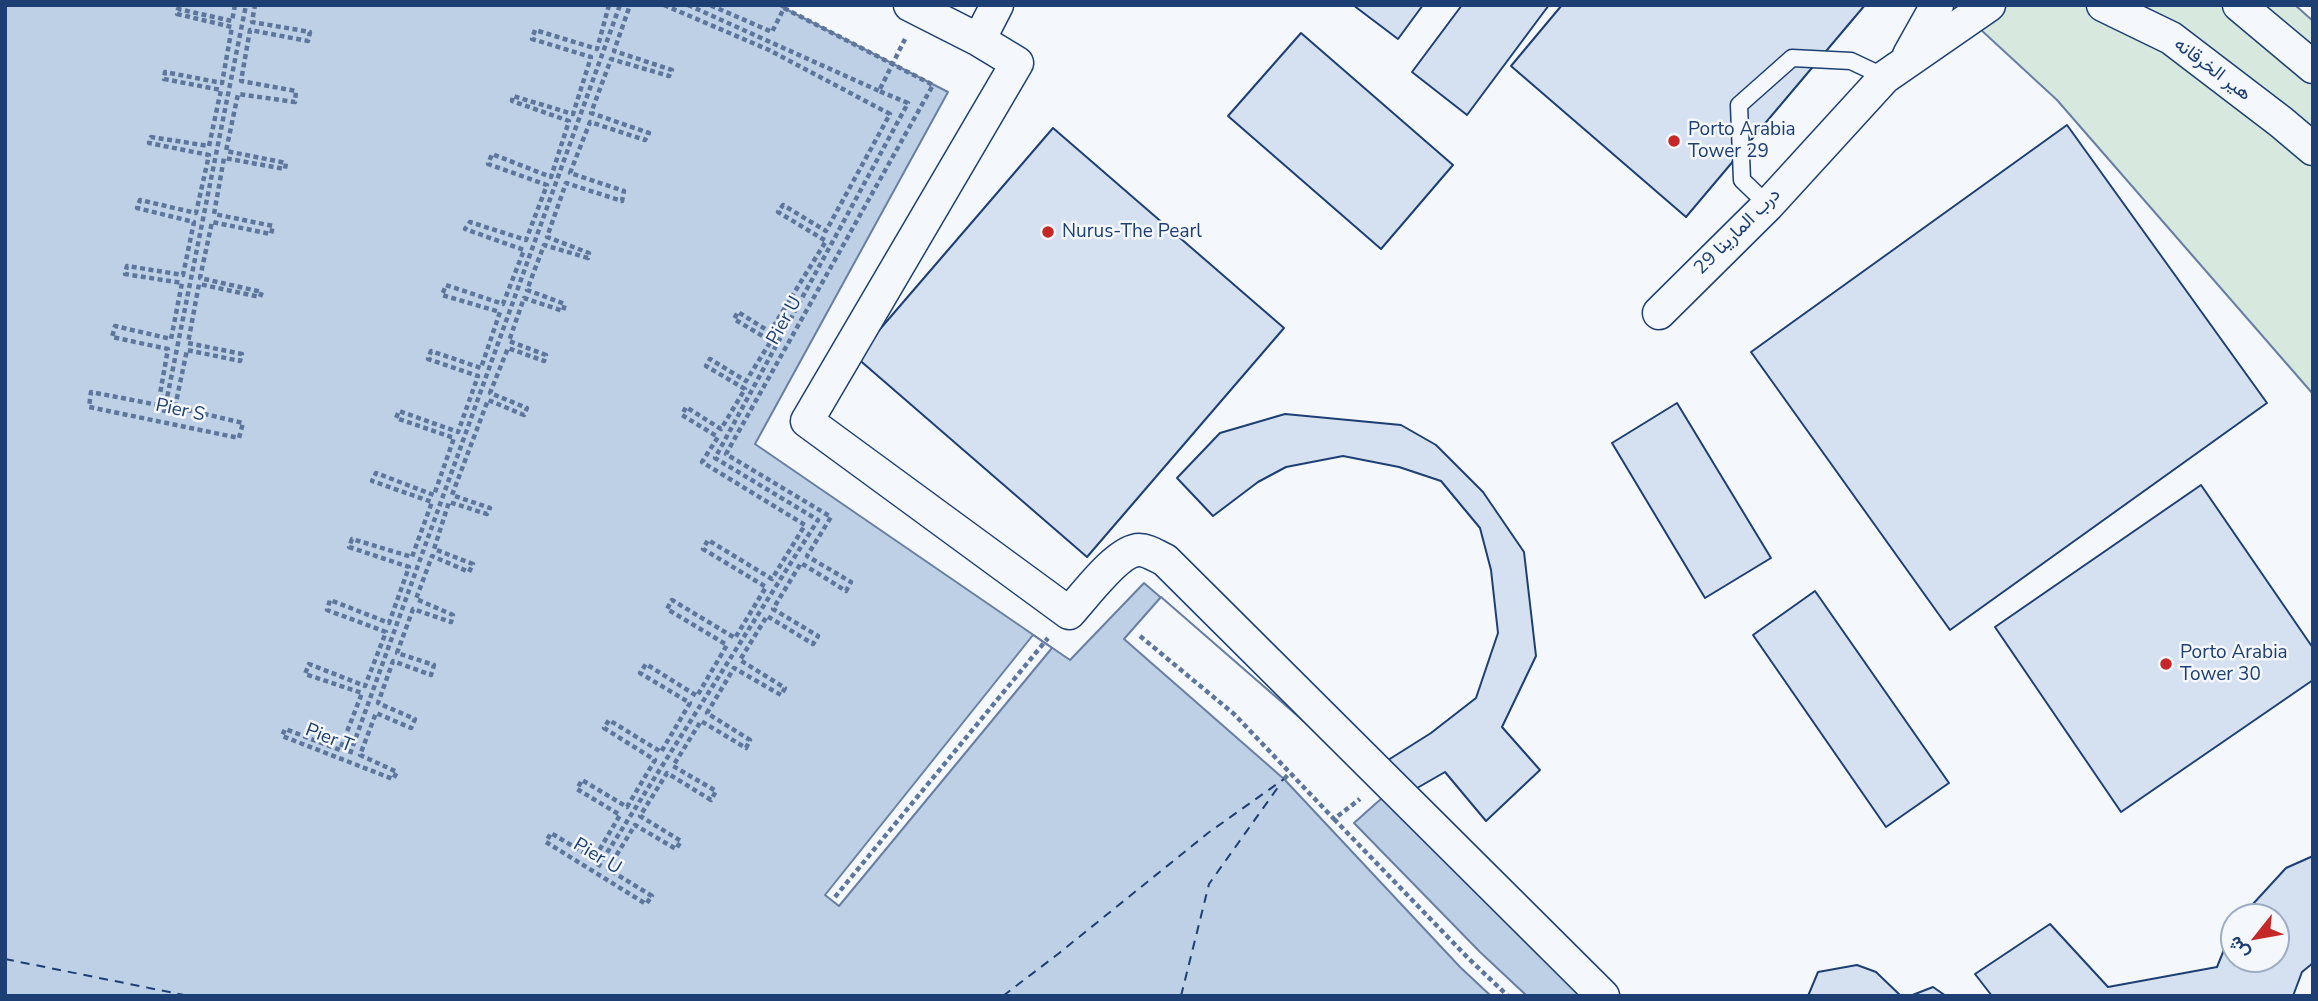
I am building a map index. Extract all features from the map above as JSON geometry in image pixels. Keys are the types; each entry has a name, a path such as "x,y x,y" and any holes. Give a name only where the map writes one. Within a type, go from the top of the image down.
{"street":[{"path":"910,5 979,40 1017,63 807,421 1069,613 1119,558 1136,549 1165,560 1603,996"},
{"path":"979,40 997,5"},
{"name":"درب المارينا 29","path":"1659,313 1768,205 1895,70 1937,5"},
{"name":"درب المارينا 29","path":"1895,70 1989,5"},
{"name":"هير الخرقانه","path":"2103,5 2171,38 2313,149"},
{"path":"2239,5 2313,67"}],"lane":[{"path":"1768,205 1742,180 1739,105 1792,58 1851,61 1895,70"}],"path":[{"name":"Pier S","path":"235,5 232,21 178,9 177,14 232,27 222,83 165,72 164,79 221,90 209,146 151,136 149,143 209,155 196,213 140,201 138,208 194,222 183,275 127,266 125,274 182,283 171,339 115,326 112,337 169,349 158,405 92,392 89,407 239,438 243,423 175,407 187,350 240,361 242,354 188,343 199,284 260,297 262,292 200,278 212,222 271,234 273,226 214,214 224,158 285,169 286,163 226,151 238,94 295,102 296,91 241,81 250,30 308,41 310,33 252,22 255,5"},
{"path":"164,413 246,5"},
{"name":"Pier T","path":"609,5 597,49 535,30 532,39 592,57 573,114 513,96 512,102 569,121 551,177 492,154 488,164 547,185 526,240 470,222 465,229 524,250 503,304 446,285 442,295 499,312 481,368 431,351 428,359 478,376 458,432 399,411 396,418 454,438 434,495 376,473 372,481 432,502 412,557 352,539 349,547 408,567 389,623 330,600 327,610 386,632 365,686 309,664 305,674 362,693 340,750 285,729 282,736 393,779 397,772 360,755 376,713 411,728 415,719 378,703 393,662 431,675 434,665 397,653 413,609 451,622 453,615 416,600 432,556 469,572 473,564 435,549 449,502 488,514 490,508 452,495 488,400 524,415 527,408 490,393 508,348 544,361 546,355 509,341 524,298 563,311 565,304 527,290 544,245 588,258 589,253 547,237 566,183 622,201 624,191 569,173 584,135 590,122 645,140 649,133 591,113 611,59 669,76 672,70 614,51 631,5"},
{"path":"350,754 620,5"},
{"name":"Pier U","path":"664,5 769,50 890,114 825,231 783,205 778,212 826,241 771,332 738,312 734,319 771,341 746,381 710,359 706,366 745,389 721,429 686,407 682,415 718,437 702,462 805,525 772,579 708,540 703,549 766,587 735,638 672,600 667,608 727,645 697,695 646,664 640,673 690,703 662,752 609,720 604,728 655,760 627,807 582,780 577,789 620,815 594,859 551,833 545,842 646,904 652,896 608,869 635,825 676,849 681,841 640,816 667,773 711,800 716,791 673,766 701,721 746,748 750,740 707,713 734,668 781,695 785,688 740,660 767,616 813,645 818,636 773,609 801,563 846,591 851,582 807,556 831,517 726,454 933,85 784,8 772,32 710,5"},
{"path":"598,866 818,520 715,458 908,103 688,5"},
{"path":"879,91 893,64"},
{"path":"835,897 1069,613"},
{"path":"1140,636 1234,714 1469,959 1508,996"},
{"path":"1284,779 1290,773"},
{"path":"1335,819 1386,780"}],"shaded area":[{"path":"1954,5 2295,5 2313,21 2313,394 2057,100"}],"water":[{"path":"5,5 778,5 948,92 755,444 1070,660 1144,583 1315,731 1580,996 5,996"}],"pier":[{"path":"1161,597 1315,731 1382,798 1354,823 1480,952 1527,996 1491,996 1460,967 1284,779 1124,639"},
{"path":"1033,635 1052,648 839,906 825,895"}],"building":[{"path":"1353,5 1423,5 1398,39"},
{"path":"1462,5 1549,5 1467,115 1412,72"},
{"name":"Porto Arabia Tower 29","path":"1562,5 1865,5 1686,217 1511,66"},
{"path":"1301,33 1453,165 1381,249 1228,116"},
{"path":"2067,125 2267,403 1950,630 1751,352"},
{"path":"1053,128 1284,328 1087,557 856,357"},
{"path":"1677,403 1771,558 1705,598 1612,443"},
{"path":"1285,414 1401,425 1436,445 1483,492 1524,552 1536,656 1502,727 1540,770 1486,821 1445,772 1405,795 1385,762 1431,733 1476,698 1498,633 1491,570 1480,528 1441,481 1399,467 1343,456 1286,467 1258,482 1213,516 1177,478 1220,433"},
{"name":"Porto Arabia Tower 30","path":"2201,485 2313,648 2313,680 2121,812 1995,627"},
{"path":"1815,591 1949,783 1886,827 1753,635"},
{"path":"2313,856 2313,963 2302,972 2293,996 1992,996 1975,974 2050,924 2108,987 2217,967 2220,960 2220,973 2290,973 2290,903 2254,903 2286,868"},
{"path":"1857,965 1876,972 1901,996 1808,996 1818,972"},
{"path":"1933,987 1946,996 1910,996"}],"ferry route":[{"path":"1003,996 1208,833 1284,779"},
{"path":"1181,996 1209,884 1281,783"},
{"path":"5,959 189,996"}],"place":[{"name":"Porto Arabia Tower 29","path":"1674,141"},
{"name":"Nurus-The Pearl","path":"1048,232"},
{"name":"Porto Arabia Tower 30","path":"2166,664"}]}
